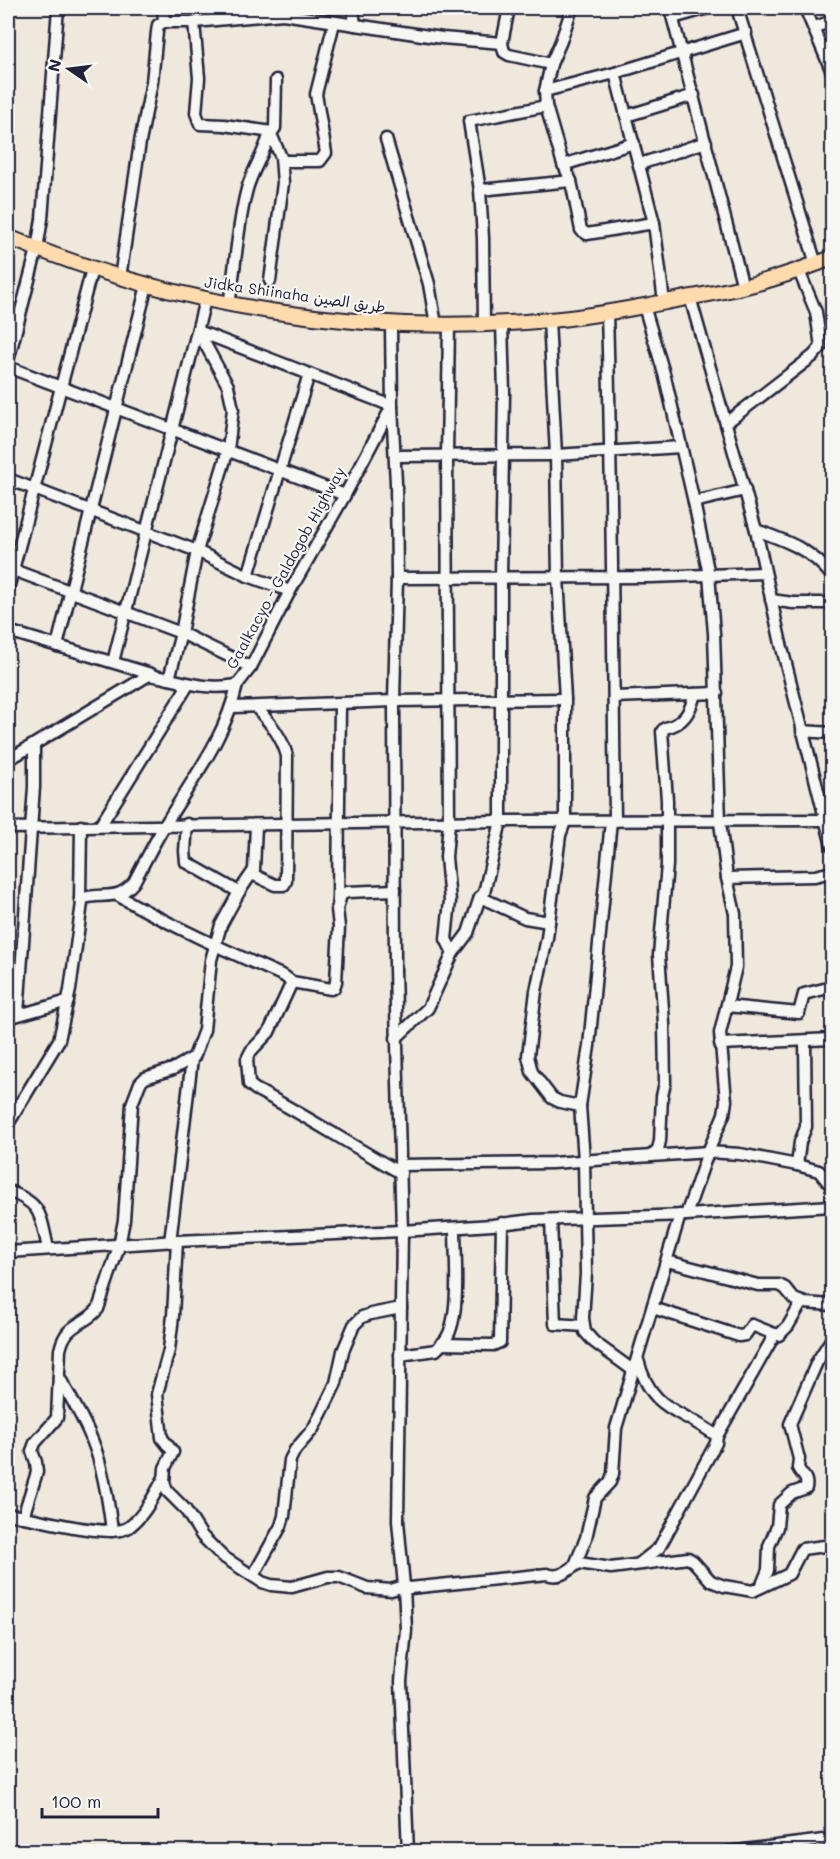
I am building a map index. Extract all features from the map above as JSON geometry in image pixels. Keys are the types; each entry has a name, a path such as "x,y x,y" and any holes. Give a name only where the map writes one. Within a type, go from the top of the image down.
{"main road":[{"name":"Jidka Shiinaha طريق الصين","path":"8,237 120,278 205,300 290,314 391,325 502,324 607,313 743,287 799,271 832,258"}],"street":[{"path":"8,361 37,249 45,178 58,8"},
{"path":"163,8 164,22"},
{"path":"352,8 355,25"},
{"path":"508,8 502,43 504,52 551,64"},
{"path":"572,8 551,64 545,91 546,106 563,165 571,181 581,230 587,234 654,223"},
{"path":"708,8 672,13 743,287"},
{"path":"737,8 816,264"},
{"path":"805,8 815,27 832,72"},
{"path":"120,278 140,142 152,82 158,26 164,22 194,22 283,14 442,38 502,43"},
{"path":"815,27 832,21"},
{"path":"194,22 199,78 196,113 200,124 270,132"},
{"path":"282,161 320,160 326,153 316,94 334,23"},
{"path":"545,91 615,73 746,33"},
{"path":"615,73 654,223 664,302"},
{"path":"229,304 247,190 253,171 266,148 270,132 275,128 276,80"},
{"path":"626,116 694,95"},
{"path":"484,324 480,190 469,121 546,106"},
{"path":"270,132 282,161 283,183 270,281"},
{"path":"386,139 442,325 449,577 449,823 446,857 450,901 446,939 453,953"},
{"path":"639,164 706,142"},
{"path":"563,165 634,143"},
{"path":"480,190 571,181"},
{"path":"8,589 10,568 34,489 92,269"},
{"path":"726,423 813,356 821,347 816,312 799,271"},
{"path":"57,646 147,285"},
{"path":"690,297 756,530 802,731 829,820 832,846"},
{"path":"113,662 205,300"},
{"path":"256,825 255,864 252,874 238,892 221,925 214,946 204,1030 192,1059 173,1241 173,1316 169,1350 157,1394 162,1438 173,1452 165,1468 164,1478 167,1491 184,1509 202,1536 222,1556 271,1586 292,1587 328,1577 339,1577 367,1588 390,1590 404,1586 410,1588 547,1574 553,1576 567,1572 575,1565 586,1538 595,1497 610,1482 613,1474 616,1428 667,1261 724,1114 726,1101 720,1044 721,1021 736,967 735,914 720,822 717,693 709,575 665,377 644,306"},
{"path":"607,313 614,697 613,821 580,1106 584,1160 584,1326 585,1332 594,1342 636,1365 658,1399 672,1410 717,1436"},
{"path":"549,320 564,699 565,822 560,835 549,922 536,991 529,1065 552,1098 580,1106"},
{"path":"396,1038 428,1008 453,953 468,933 480,897 484,893 501,821 504,392 502,324"},
{"name":"Gaalkacyo - Galdogob Highway","path":"8,760 148,675 188,685 223,688 237,686 251,668 290,591 345,495 392,406 391,325"},
{"path":"198,331 392,406 397,578 394,701 396,1038 402,1231 398,1521 406,1630 401,1681 408,1851"},
{"path":"169,679 181,633 197,551 228,450 233,409 228,386 198,331"},
{"path":"8,367 345,495"},
{"path":"248,576 309,374"},
{"path":"395,456 556,455 681,447"},
{"path":"8,479 147,531 197,551 248,576 290,591"},
{"path":"694,501 745,490"},
{"path":"756,530 815,556 832,576"},
{"path":"10,568 181,633 251,668"},
{"path":"397,578 611,577 764,573"},
{"path":"771,600 793,603 832,603"},
{"path":"8,631 188,685 100,826"},
{"path":"80,899 89,896 117,895 129,889 165,825 212,751 232,707 237,686"},
{"path":"614,697 717,693"},
{"path":"651,1156 658,1149 660,1141 662,1096 665,1083 664,1023 659,955 667,865 662,732 665,728 679,724 685,719 695,694"},
{"path":"232,707 394,701 564,699"},
{"path":"117,895 214,946 284,976 292,982 334,988 338,960 340,704"},
{"path":"252,874 275,885 284,885 286,881 287,756 278,734 256,707"},
{"path":"802,731 832,733"},
{"path":"34,745 31,828 13,1016 68,1001"},
{"path":"8,828 187,824 829,820"},
{"path":"187,824 184,851 186,862 238,892"},
{"path":"8,1124 56,1047 68,1001 82,903 80,899 81,826"},
{"path":"728,878 815,876 832,872"},
{"path":"338,901 341,895 347,892 395,890"},
{"path":"480,897 525,918 549,922"},
{"path":"292,982 269,1032 251,1051 247,1059 249,1084 367,1155 401,1169 552,1163 708,1152 741,1154 819,1171 832,1187"},
{"path":"727,1006 799,1013 804,994 832,987"},
{"path":"720,1044 832,1039"},
{"path":"797,1165 800,1142 806,1127 805,1041"},
{"path":"23,1516 37,1473 32,1450 35,1443 57,1418 62,1339 66,1332 98,1309 119,1246 128,1183 132,1104 140,1083 145,1078 173,1069 192,1059"},
{"path":"8,1191 23,1197 38,1208 48,1248"},
{"path":"8,1252 832,1206"},
{"path":"551,1220 555,1323 584,1326"},
{"path":"441,1344 493,1345 500,1342 502,1332 501,1223"},
{"path":"400,1355 436,1350 446,1339 453,1321 455,1228"},
{"path":"667,1261 758,1285 779,1285 785,1288 794,1299 832,1305"},
{"path":"653,1308 739,1336 745,1335 752,1325 775,1334 783,1332 802,1302"},
{"path":"253,1576 281,1526 290,1460 295,1450 313,1429 336,1383 343,1351 354,1324 362,1317 401,1308"},
{"path":"640,1563 659,1548 716,1443 717,1436 775,1334"},
{"path":"761,1587 768,1570 769,1546 777,1527 779,1505 792,1493 806,1488 807,1482 804,1474 798,1467 799,1458 790,1424 817,1362 832,1338"},
{"path":"58,1376 79,1413 98,1455 112,1531"},
{"path":"8,1514 104,1532 126,1529 141,1516 164,1478"},
{"path":"575,1565 585,1563 610,1568 688,1558 711,1581 724,1586 753,1591 789,1574 802,1550 832,1545"},
{"path":"728,1851 832,1839"}]}
